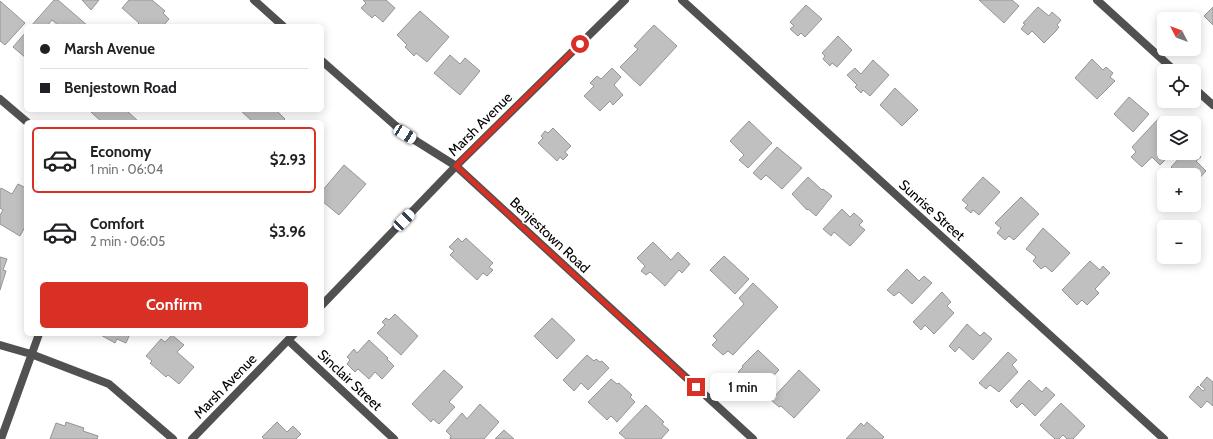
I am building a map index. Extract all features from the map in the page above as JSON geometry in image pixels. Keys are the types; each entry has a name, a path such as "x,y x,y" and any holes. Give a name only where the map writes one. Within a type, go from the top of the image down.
{"street":[{"path":"254,0 281,24"},
{"name":"Marsh Avenue","path":"324,303 456,166 625,0"},
{"name":"Sunrise Street","path":"682,0 1164,439"},
{"path":"1097,0 1167,64"},
{"name":"Benjestown Road","path":"324,62 405,134 456,166 753,439"},
{"path":"1201,94 1213,105"},
{"path":"0,99 25,120"},
{"path":"1,439 38,336"},
{"name":"Marsh Avenue","path":"192,439 291,337"},
{"name":"Sinclair Street","path":"291,337 394,439"},
{"path":"0,345 31,354 109,384 173,439"}],"building":[{"path":"54,0 58,0 86,24 57,24 52,20 49,24 33,24"},
{"path":"82,0 99,0 91,10"},
{"path":"129,0 152,0 165,11 163,13 169,19 165,24 138,24 139,23 122,8"},
{"path":"363,0 386,0 395,8 383,22 375,15 372,18 361,8 366,3"},
{"path":"979,0 1012,0 1019,6 1004,23"},
{"path":"0,1 25,23 5,45 0,41"},
{"path":"806,5 822,19 805,37 801,33 798,36 790,29 794,26 790,22"},
{"path":"1038,7 1049,16 1052,12 1061,20 1057,25 1059,27 1044,43 1032,31 1028,35 1021,29 1025,24 1023,23"},
{"path":"1213,7 1213,25 1204,16"},
{"path":"420,11 449,37 427,62 416,53 414,56 405,47 407,45 397,35"},
{"path":"654,25 677,46 640,86 620,67 638,49 634,46"},
{"path":"24,34 24,56 13,47"},
{"path":"838,36 852,50 837,67 832,63 830,66 823,59 825,56 822,53"},
{"path":"450,55 460,64 465,58 480,71 460,95 434,73"},
{"path":"1092,59 1103,70 1106,67 1113,73 1110,77 1115,81 1097,99 1075,78"},
{"path":"873,60 889,75 870,96 863,90 861,93 855,87 857,85 847,75 855,68 861,74"},
{"path":"612,68 621,77 614,85 623,95 613,105 610,101 600,111 584,96 594,86 590,83 597,76 601,79"},
{"path":"895,88 918,110 902,126 880,105"},
{"path":"1129,97 1149,114 1133,132 1114,114"},
{"path":"91,112 128,112 137,120 100,120"},
{"path":"242,112 278,112 285,119 284,120 251,120"},
{"path":"1157,120 1157,160 1165,160 1160,165 1152,157 1142,167 1131,157 1136,152 1132,147"},
{"path":"749,121 772,143 748,168 739,160 744,155 730,141"},
{"path":"553,128 571,146 565,152 568,155 563,160 560,157 557,161 538,143 543,138 541,136 545,131 548,133"},
{"path":"777,147 802,168 782,189 766,175 761,180 753,173"},
{"path":"1178,160 1197,160 1196,161 1206,171 1201,176 1201,168 1171,167"},
{"path":"344,165 366,184 339,215 324,203 324,189"},
{"path":"808,177 822,190 823,189 832,196 816,216 808,209 807,210 792,194"},
{"path":"983,177 1000,192 979,215 973,210 971,213 965,208 968,205 962,200"},
{"path":"18,184 24,187 24,229 20,236 0,224 0,215 3,210 0,208 0,190 1,188 12,194"},
{"path":"1021,197 1039,214 1014,240 1009,236 1005,240 997,233 1001,228 995,223"},
{"path":"842,209 850,217 854,213 863,221 859,225 865,230 850,246 834,232 831,236 823,229"},
{"path":"1043,228 1070,253 1052,272 1045,266 1041,269 1033,261 1036,257 1026,249"},
{"path":"458,238 462,242 466,238 493,263 489,267 493,270 487,276 483,273 477,280 450,255 454,251 449,247"},
{"path":"653,242 671,260 678,252 690,264 682,273 679,270 665,286 650,272 646,275 641,271 645,266 637,258"},
{"path":"724,256 749,279 735,294 710,270"},
{"path":"0,257 7,259 3,270 6,271 0,290"},
{"path":"1090,261 1100,270 1103,266 1110,273 1095,289 1099,293 1087,305 1082,300 1077,305 1062,290"},
{"path":"907,269 919,281 924,276 932,283 912,304 899,292 894,296 887,290"},
{"path":"753,283 778,307 733,355 728,351 723,355 712,345 717,340 713,336 744,304 739,298"},
{"path":"942,292 951,302 947,306 954,313 934,334 925,325 921,330 913,322"},
{"path":"395,314 418,336 401,355 377,333 385,325 382,322 386,318 389,320"},
{"path":"552,318 575,340 557,359 534,336"},
{"path":"967,324 980,336 984,332 992,339 973,360 959,347 955,352 949,346"},
{"path":"103,336 129,336 126,343 117,339 115,343"},
{"path":"171,336 173,336 184,345 177,352 194,367 179,384 168,375 166,377 150,363 152,361 146,356 161,339 165,342"},
{"path":"369,340 388,358 387,359 394,366 382,379 375,372 369,379 358,369 355,372 347,364 350,360 347,357 354,349 357,353"},
{"path":"758,350 779,370 763,387 753,377 749,381 738,372"},
{"path":"1008,352 1017,360 1012,365 1018,372 999,392 990,385 986,389 979,383"},
{"path":"587,355 594,361 596,359 600,362 602,361 609,368 588,390 581,383 574,391 563,380"},
{"path":"444,370 463,387 449,402 455,407 439,424 433,419 431,422 412,404"},
{"path":"799,370 820,390 794,418 781,406 779,407 771,400"},
{"path":"1207,377 1213,382 1213,406 1207,401 1201,408 1189,397 1198,386 1203,391 1205,389 1200,385"},
{"path":"611,379 617,384 619,383 632,395 630,397 635,402 617,422 611,416 607,420 588,402"},
{"path":"1029,380 1042,392 1046,387 1055,395 1035,416 1022,403 1017,408 1010,401"},
{"path":"1061,403 1085,426 1073,439 1067,439 1063,435 1059,439 1055,439 1040,425"},
{"path":"480,404 499,422 484,439 450,439 451,436 446,431 462,413 467,419"},
{"path":"646,405 664,422 662,424 669,430 661,439 626,439 619,433"},
{"path":"66,422 84,428 83,431 98,436 97,439 50,439 56,423 65,426"},
{"path":"277,422 287,432 293,426 301,434 296,439 264,439 262,437"},
{"path":"867,422 884,437 882,439 846,439 861,423 864,426"},
{"path":"504,430 514,439 495,439"}],"route":[{"path":"580,44 456,166 696,387"}]}
